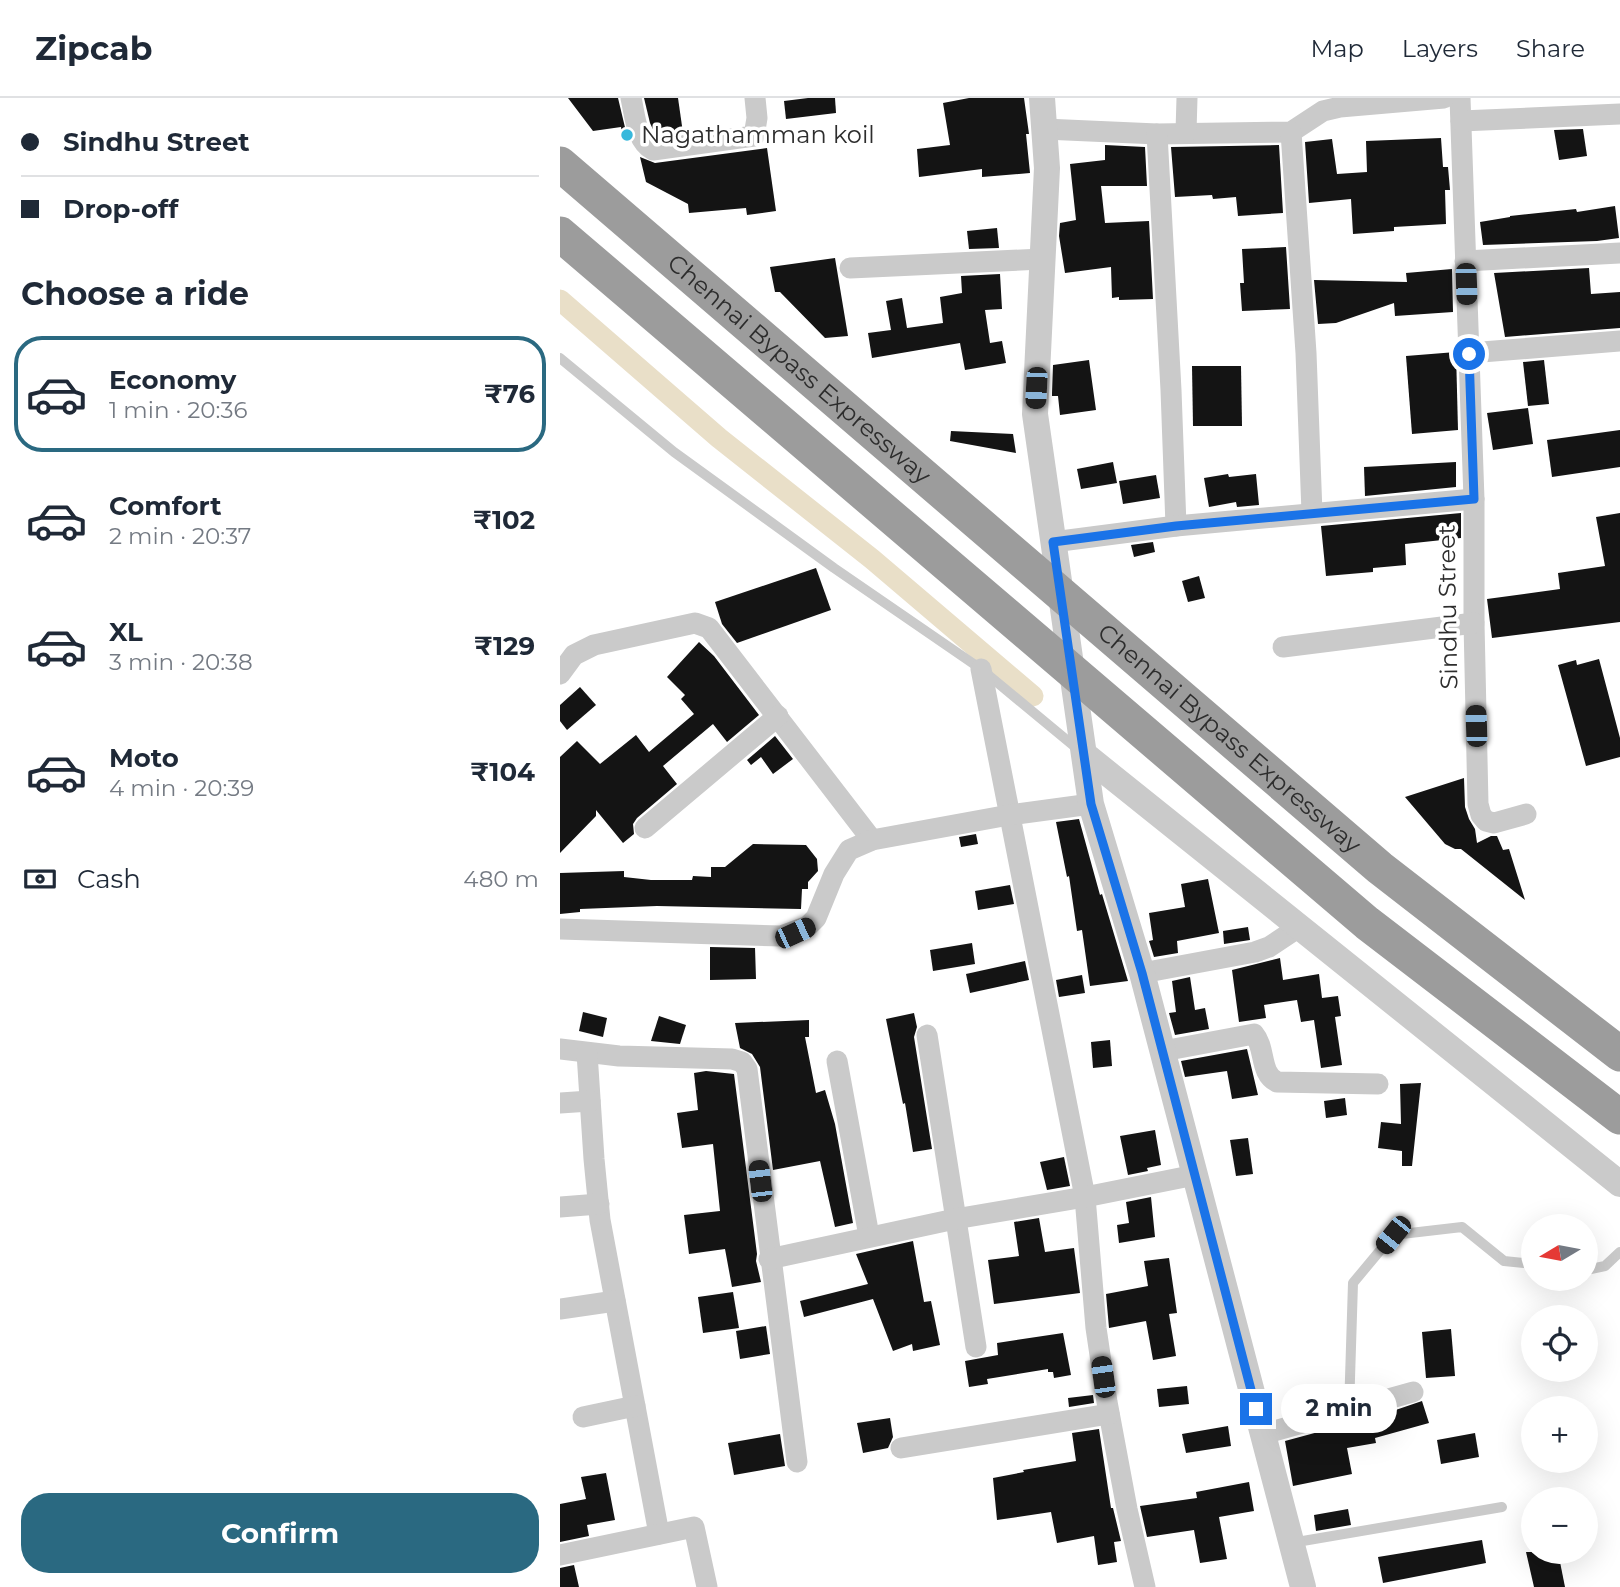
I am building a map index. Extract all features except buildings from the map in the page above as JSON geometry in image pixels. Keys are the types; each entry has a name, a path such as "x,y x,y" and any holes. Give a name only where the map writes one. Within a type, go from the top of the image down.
{"highway":[{"name":"Chennai Bypass Expressway","path":"560,164 1380,868 1620,1054"},
{"name":"Chennai Bypass Expressway","path":"560,234 1367,923 1620,1117"}],"street":[{"path":"631,98 640,136 646,146 653,150 754,136 757,118 755,98"},
{"path":"1042,98 1046,168 1035,414 1091,804 1142,973 1303,1587"},
{"path":"1186,98 1186,132"},
{"path":"1308,98 1310,120"},
{"path":"1044,129 1157,134 1291,132 1323,111 1340,107 1444,98"},
{"name":"Sindhu Street","path":"1460,98 1474,499 1478,804 1486,821 1494,823 1526,814"},
{"path":"1461,121 1620,114"},
{"path":"1291,132 1306,353 1312,513"},
{"path":"1157,134 1176,526"},
{"path":"1465,261 1620,253"},
{"path":"850,268 1042,259"},
{"path":"1469,354 1620,341"},
{"path":"1053,542 1176,526 1474,499"},
{"path":"560,674 567,651 695,623 709,628 872,840"},
{"path":"1283,647 1474,623"},
{"path":"981,669 1085,1197 1096,1328 1109,1414 1126,1509 1145,1587"},
{"path":"645,828 778,716"},
{"path":"1085,755 1620,1184"},
{"path":"560,929 782,936 795,933 816,918 834,874 849,850 872,840 1091,804"},
{"path":"1142,973 1269,947 1299,927"},
{"path":"1163,1051 1251,1034 1258,1040 1268,1076 1277,1082 1378,1084"},
{"path":"927,1035 976,1347"},
{"path":"560,1049 619,1056 732,1059 742,1062 747,1069 796,1462"},
{"path":"587,1053 599,1204 659,1534"},
{"path":"837,1061 869,1236"},
{"path":"560,1103 590,1101"},
{"path":"769,1259 955,1219 1195,1175"},
{"path":"560,1207 599,1204"},
{"path":"560,1310 615,1301"},
{"path":"1263,1434 1413,1392"},
{"path":"583,1417 635,1406"},
{"path":"901,1448 1109,1414"},
{"path":"560,1555 694,1527 707,1587"}],"lane":[{"path":"560,358 674,452 834,568 981,669 1085,755"},
{"path":"1349,1410 1353,1283 1393,1235 1462,1227 1504,1261 1521,1263"},
{"path":"1598,1267 1605,1266 1620,1252"},
{"path":"1291,1542 1502,1507"}],"waterway":[{"path":"560,300 719,438 872,559 1033,696"}],"place":[{"name":"Nagathamman koil","path":"627,135"}],"route":[{"path":"1256,1409 1142,973 1091,804 1053,542 1176,526 1474,499 1469,354"}]}
